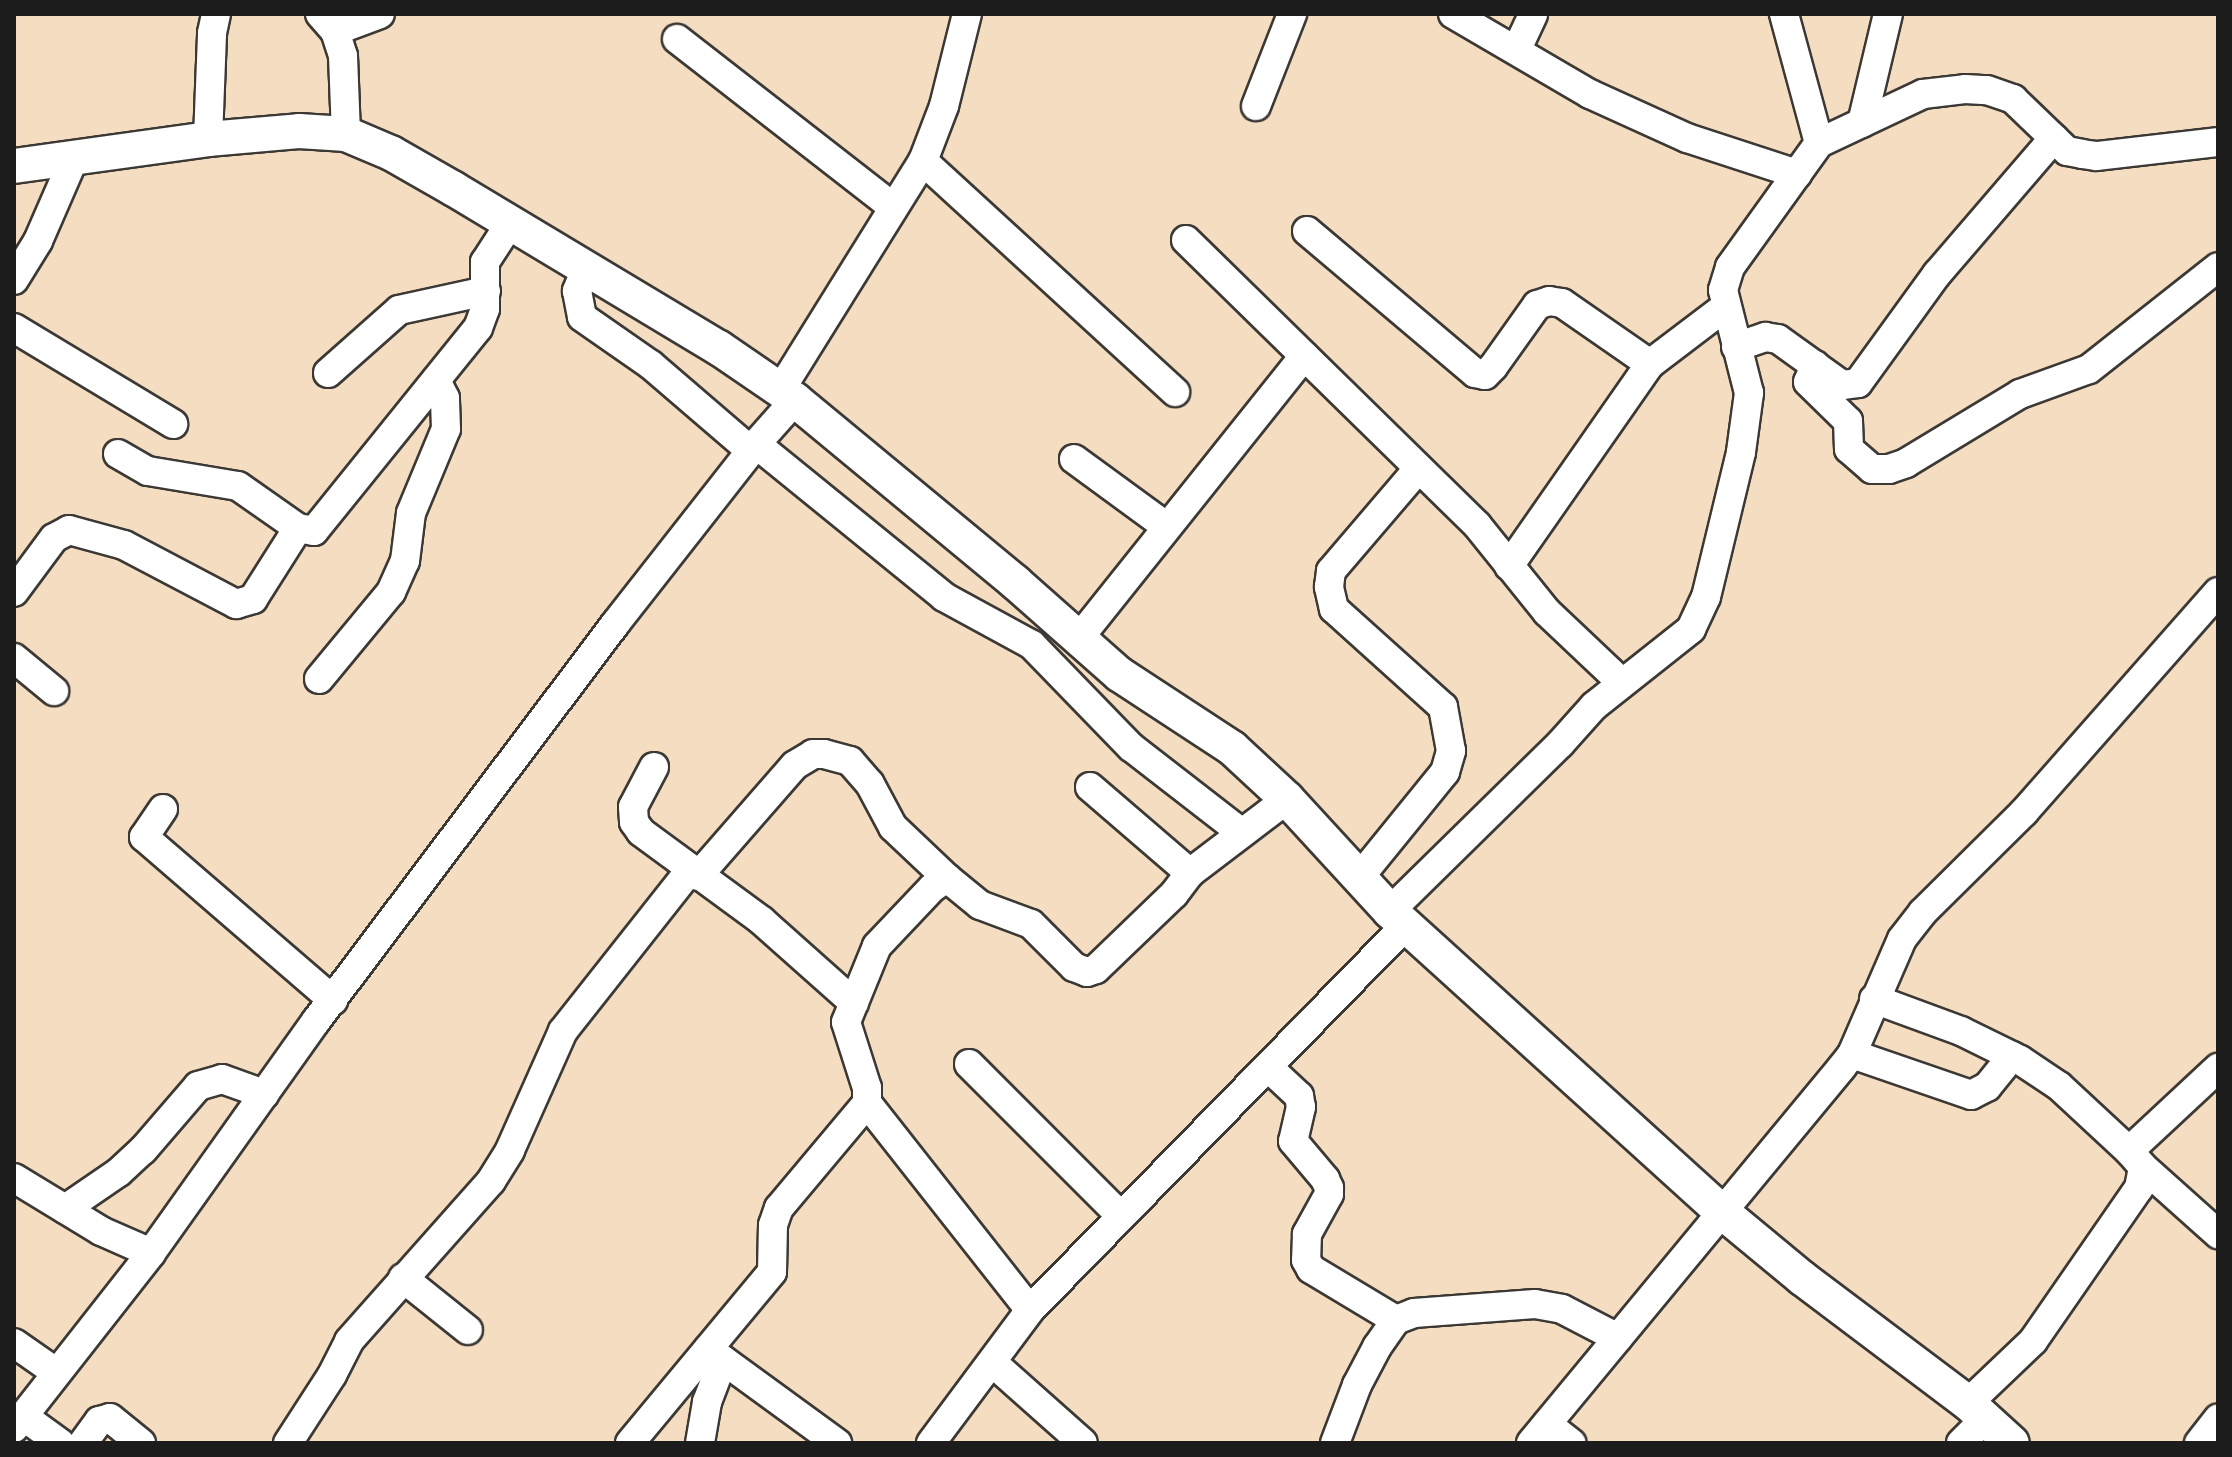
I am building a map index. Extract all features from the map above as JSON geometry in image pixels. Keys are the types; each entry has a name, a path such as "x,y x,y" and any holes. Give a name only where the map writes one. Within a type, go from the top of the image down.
{"main road":[{"path":"14,166 208,139 299,131 346,134 391,153 511,222 788,395 1150,696 1232,748 1287,799 1358,879 1398,918 1721,1211 1802,1278 1976,1411 2012,1443"}],"street":[{"path":"208,139 212,33 216,14"},
{"path":"346,134 343,56 327,22 380,14"},
{"path":"60,1443 19,1422 151,1253 333,1000 615,624 753,448 788,395 893,207 923,161 944,106 967,14"},
{"path":"1256,106 1292,14"},
{"path":"1453,14 1590,94 1687,138 1797,174"},
{"path":"1517,49 1533,14"},
{"path":"1784,14 1819,143"},
{"path":"1862,123 1888,14"},
{"path":"677,39 893,207"},
{"path":"931,1443 1030,1310 1269,1068 1398,918 1594,706 1691,629 1706,597 1741,452 1749,393 1723,290 1730,267 1819,143 1923,94 1987,90 2013,99 2067,151 2097,156 2218,142"},
{"path":"1736,347 1765,337 1778,339 1842,385 1858,383 1937,274 2054,138"},
{"path":"14,280 38,241 75,156"},
{"path":"923,161 1175,392"},
{"path":"118,454 148,471 238,486 298,528 314,531 478,328 485,309 485,262 511,222"},
{"path":"1307,231 1475,373 1485,375 1537,305 1549,301 1562,303 1650,364"},
{"path":"1186,240 1477,525 1547,612 1622,683"},
{"path":"587,267 577,291 582,317 651,365 944,597 1032,645 1131,747 1242,833"},
{"path":"1815,365 1808,382 1848,421 1849,449 1872,469 1889,469 1906,463 2020,394 2089,369 2218,267"},
{"path":"328,373 399,310 486,291"},
{"path":"1509,566 1650,364 1725,307"},
{"path":"14,328 173,424"},
{"path":"1079,638 1304,356"},
{"path":"319,679 391,592 405,561 411,513 446,429 448,409 436,380"},
{"path":"1074,459 1167,527"},
{"path":"1358,879 1445,772 1451,751 1443,707 1334,609 1329,587 1331,571 1419,468"},
{"path":"14,592 54,538 69,530 124,545 236,604 253,599 298,528"},
{"path":"1571,1443 1539,1433 1852,1054 1902,939 1923,912 2024,812 2218,592"},
{"path":"14,658 54,691"},
{"path":"288,1443 332,1375 349,1341 491,1181 510,1150 563,1031 694,873 795,765 813,754 850,761 870,784 893,827 947,878 980,905 1031,924 1074,967 1087,972 1104,963 1174,894 1190,873 1287,799"},
{"path":"654,767 633,807 634,822 641,832 762,921 854,1003"},
{"path":"1090,787 1190,873"},
{"path":"163,809 144,837 333,1000"},
{"path":"947,878 932,888 877,946 846,1029 867,1088 867,1103 1030,1310"},
{"path":"1874,999 1961,1031 2012,1056 2059,1086 2218,1234"},
{"path":"1852,1054 1971,1095 1987,1087 2012,1056"},
{"path":"969,1064 1121,1216"},
{"path":"1269,1068 1299,1096 1301,1107 1293,1141 1329,1188 1329,1194 1307,1234 1306,1260 1311,1269 1396,1320"},
{"path":"1961,1443 1976,1411 2033,1341 2139,1188 2136,1159 2218,1068"},
{"path":"65,1209 119,1172 143,1150 198,1086 222,1079 264,1094"},
{"path":"630,1443 715,1354 772,1272 773,1225 788,1193 867,1103"},
{"path":"14,1178 101,1231 151,1253"},
{"path":"403,1278 468,1330"},
{"path":"1335,1443 1357,1385 1396,1320 1414,1313 1535,1304 1562,1309 1618,1338"},
{"path":"14,1343 57,1373"},
{"path":"700,1443 715,1354"},
{"path":"715,1354 837,1443"},
{"path":"993,1363 1083,1443"},
{"path":"83,1443 99,1421 110,1418 141,1443"},
{"path":"2199,1443 2218,1419"}]}
